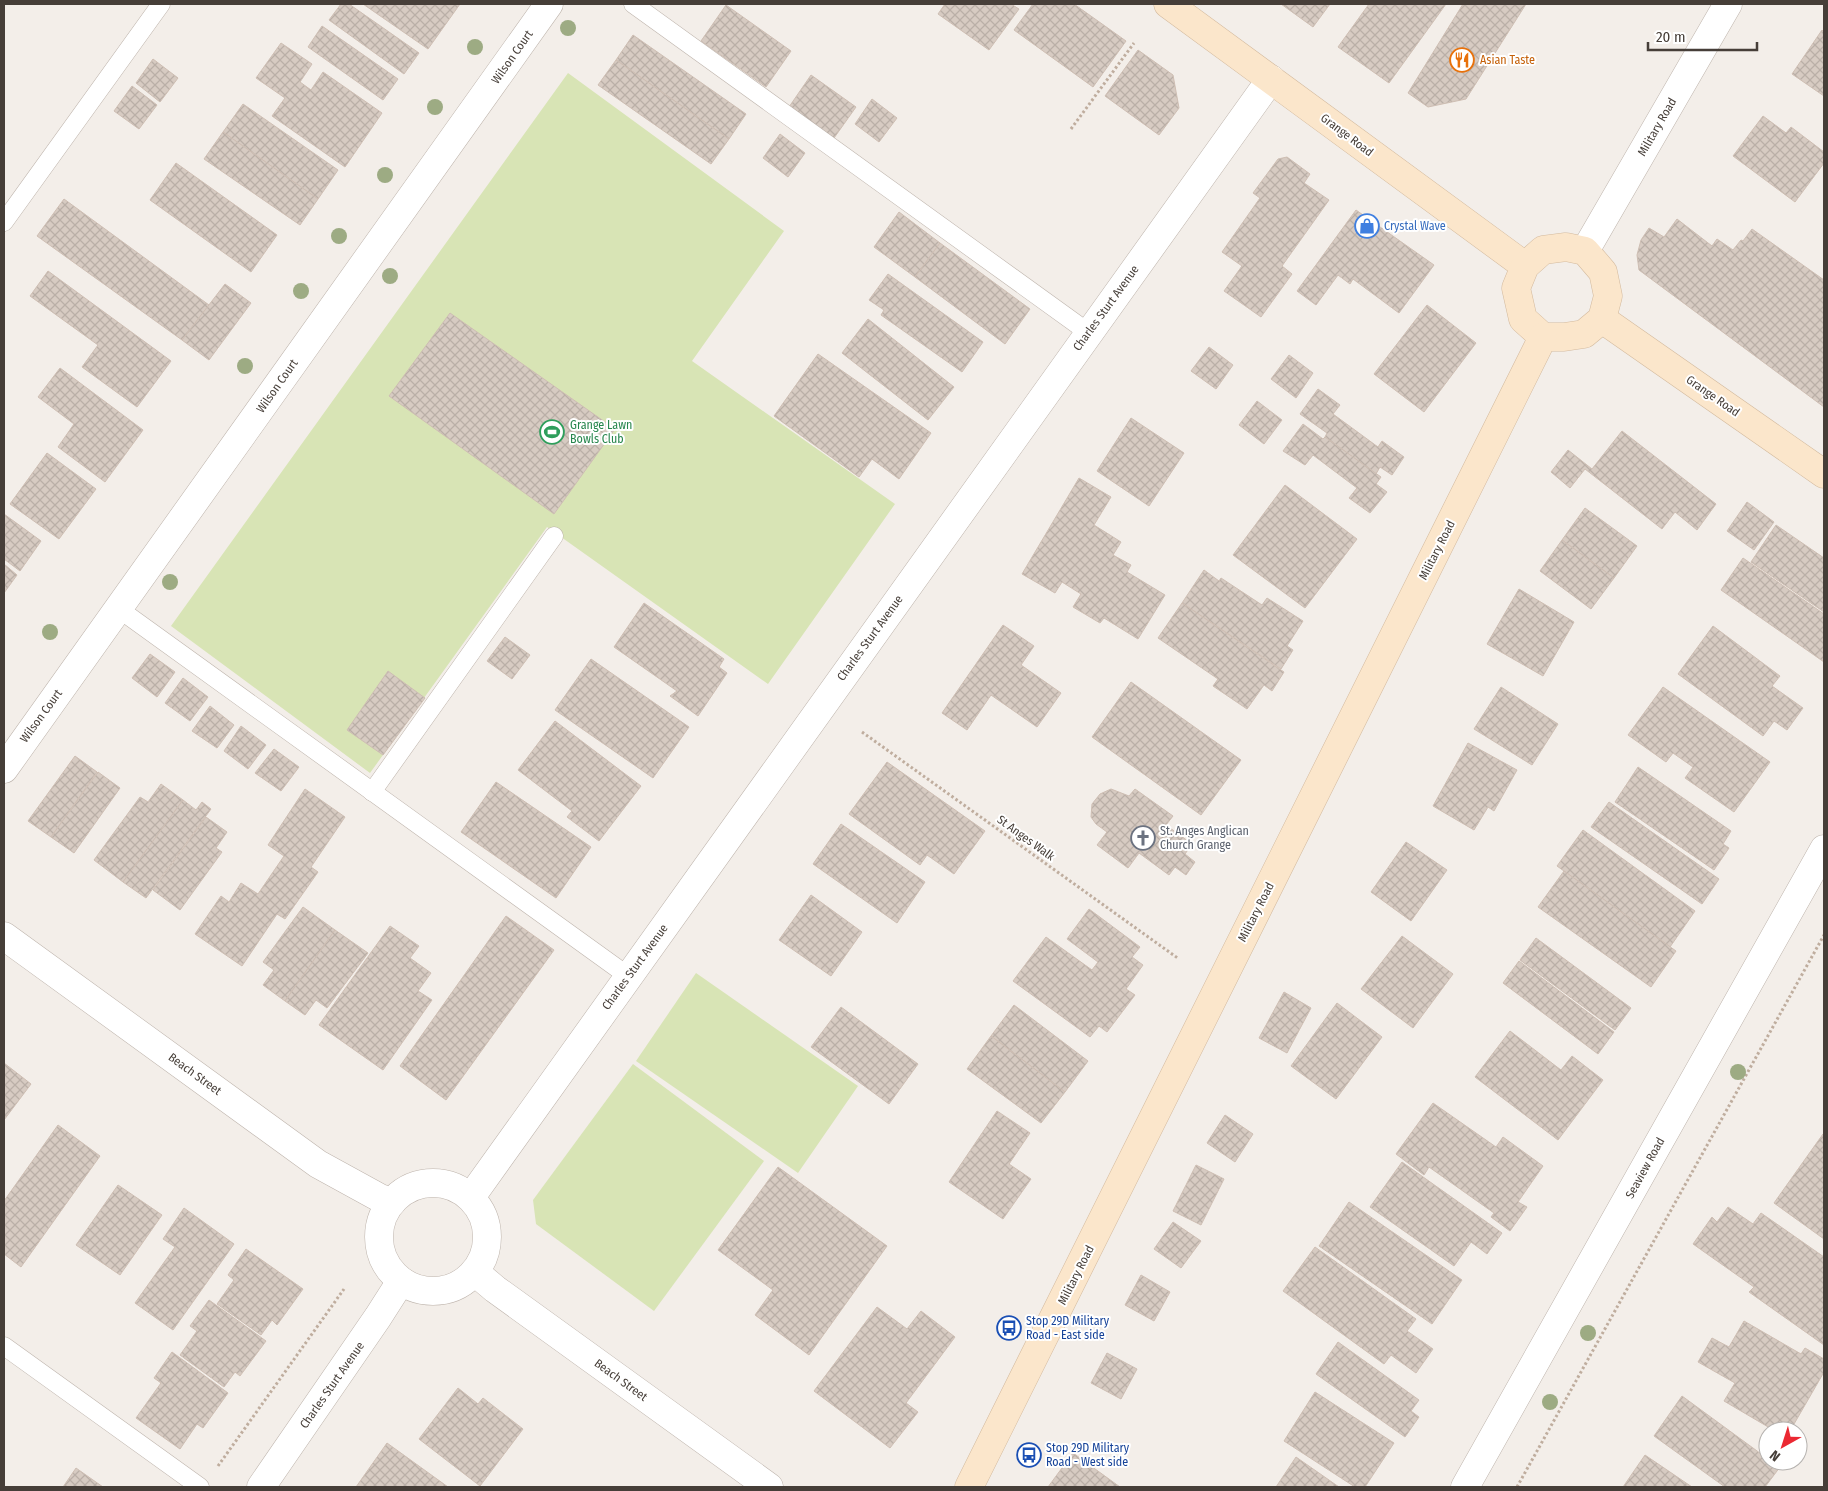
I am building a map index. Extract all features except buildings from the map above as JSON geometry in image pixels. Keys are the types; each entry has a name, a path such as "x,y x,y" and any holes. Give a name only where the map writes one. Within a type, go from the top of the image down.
{"main road":[{"name":"Grange Road","path":"1168,4 1525,266"},
{"path":"1566,247 1585,251 1603,272 1608,296 1602,318 1584,334 1564,337 1543,337 1523,319 1516,288 1525,266 1543,250 1566,247"},
{"name":"Grange Road","path":"1602,318 1824,474"},
{"name":"Military Road","path":"970,1487 1543,337"}],"street":[{"name":"Wilson Court","path":"4,769 549,4"},
{"name":"Military Road","path":"1585,251 1728,4"},
{"name":"Charles Sturt Avenue","path":"470,1197 1271,79"},
{"name":"Seaview Road","path":"1465,1487 1824,849"},
{"name":"Beach Street","path":"4,936 318,1164 380,1198 392,1202"},
{"path":"439,1183 456,1187 470,1197 480,1210 486,1226 487,1242 483,1258 475,1272 462,1283 447,1289 431,1291 415,1288 401,1281 389,1268 381,1252 379,1234 383,1217 392,1202 405,1191 421,1184 439,1183"},
{"name":"Beach Street","path":"475,1272 495,1289 769,1487"},
{"name":"Charles Sturt Avenue","path":"261,1487 401,1281"}],"lane":[{"path":"4,222 161,4"},
{"path":"633,4 1088,333"},
{"path":"372,792 554,536"},
{"path":"119,609 628,976"},
{"path":"4,1346 200,1487"}],"path":[{"path":"1071,129 1134,43"},
{"name":"St Anges Walk","path":"862,732 1179,959"},
{"path":"1517,1487 1824,936"},
{"path":"214,1471 344,1289"}],"green space":[{"name":"Grange Lawn Bowls Club","path":"568,73 784,231 692,361 895,504 768,684 547,527 370,773 171,626"},
{"path":"696,973 858,1086 798,1173 636,1061"},
{"path":"633,1064 764,1161 654,1311 536,1224 533,1200"}],"place":[{"name":"Asian Taste","path":"1462,60"},
{"name":"Crystal Wave","path":"1367,226"},
{"name":"Grange Lawn Bowls Club","path":"552,432"},
{"name":"St. Anges Anglican Church Grange","path":"1143,838"},
{"name":"Stop 29D Military Road - East side","path":"1009,1328"},
{"name":"Stop 29D Military Road - West side","path":"1029,1455"}]}
